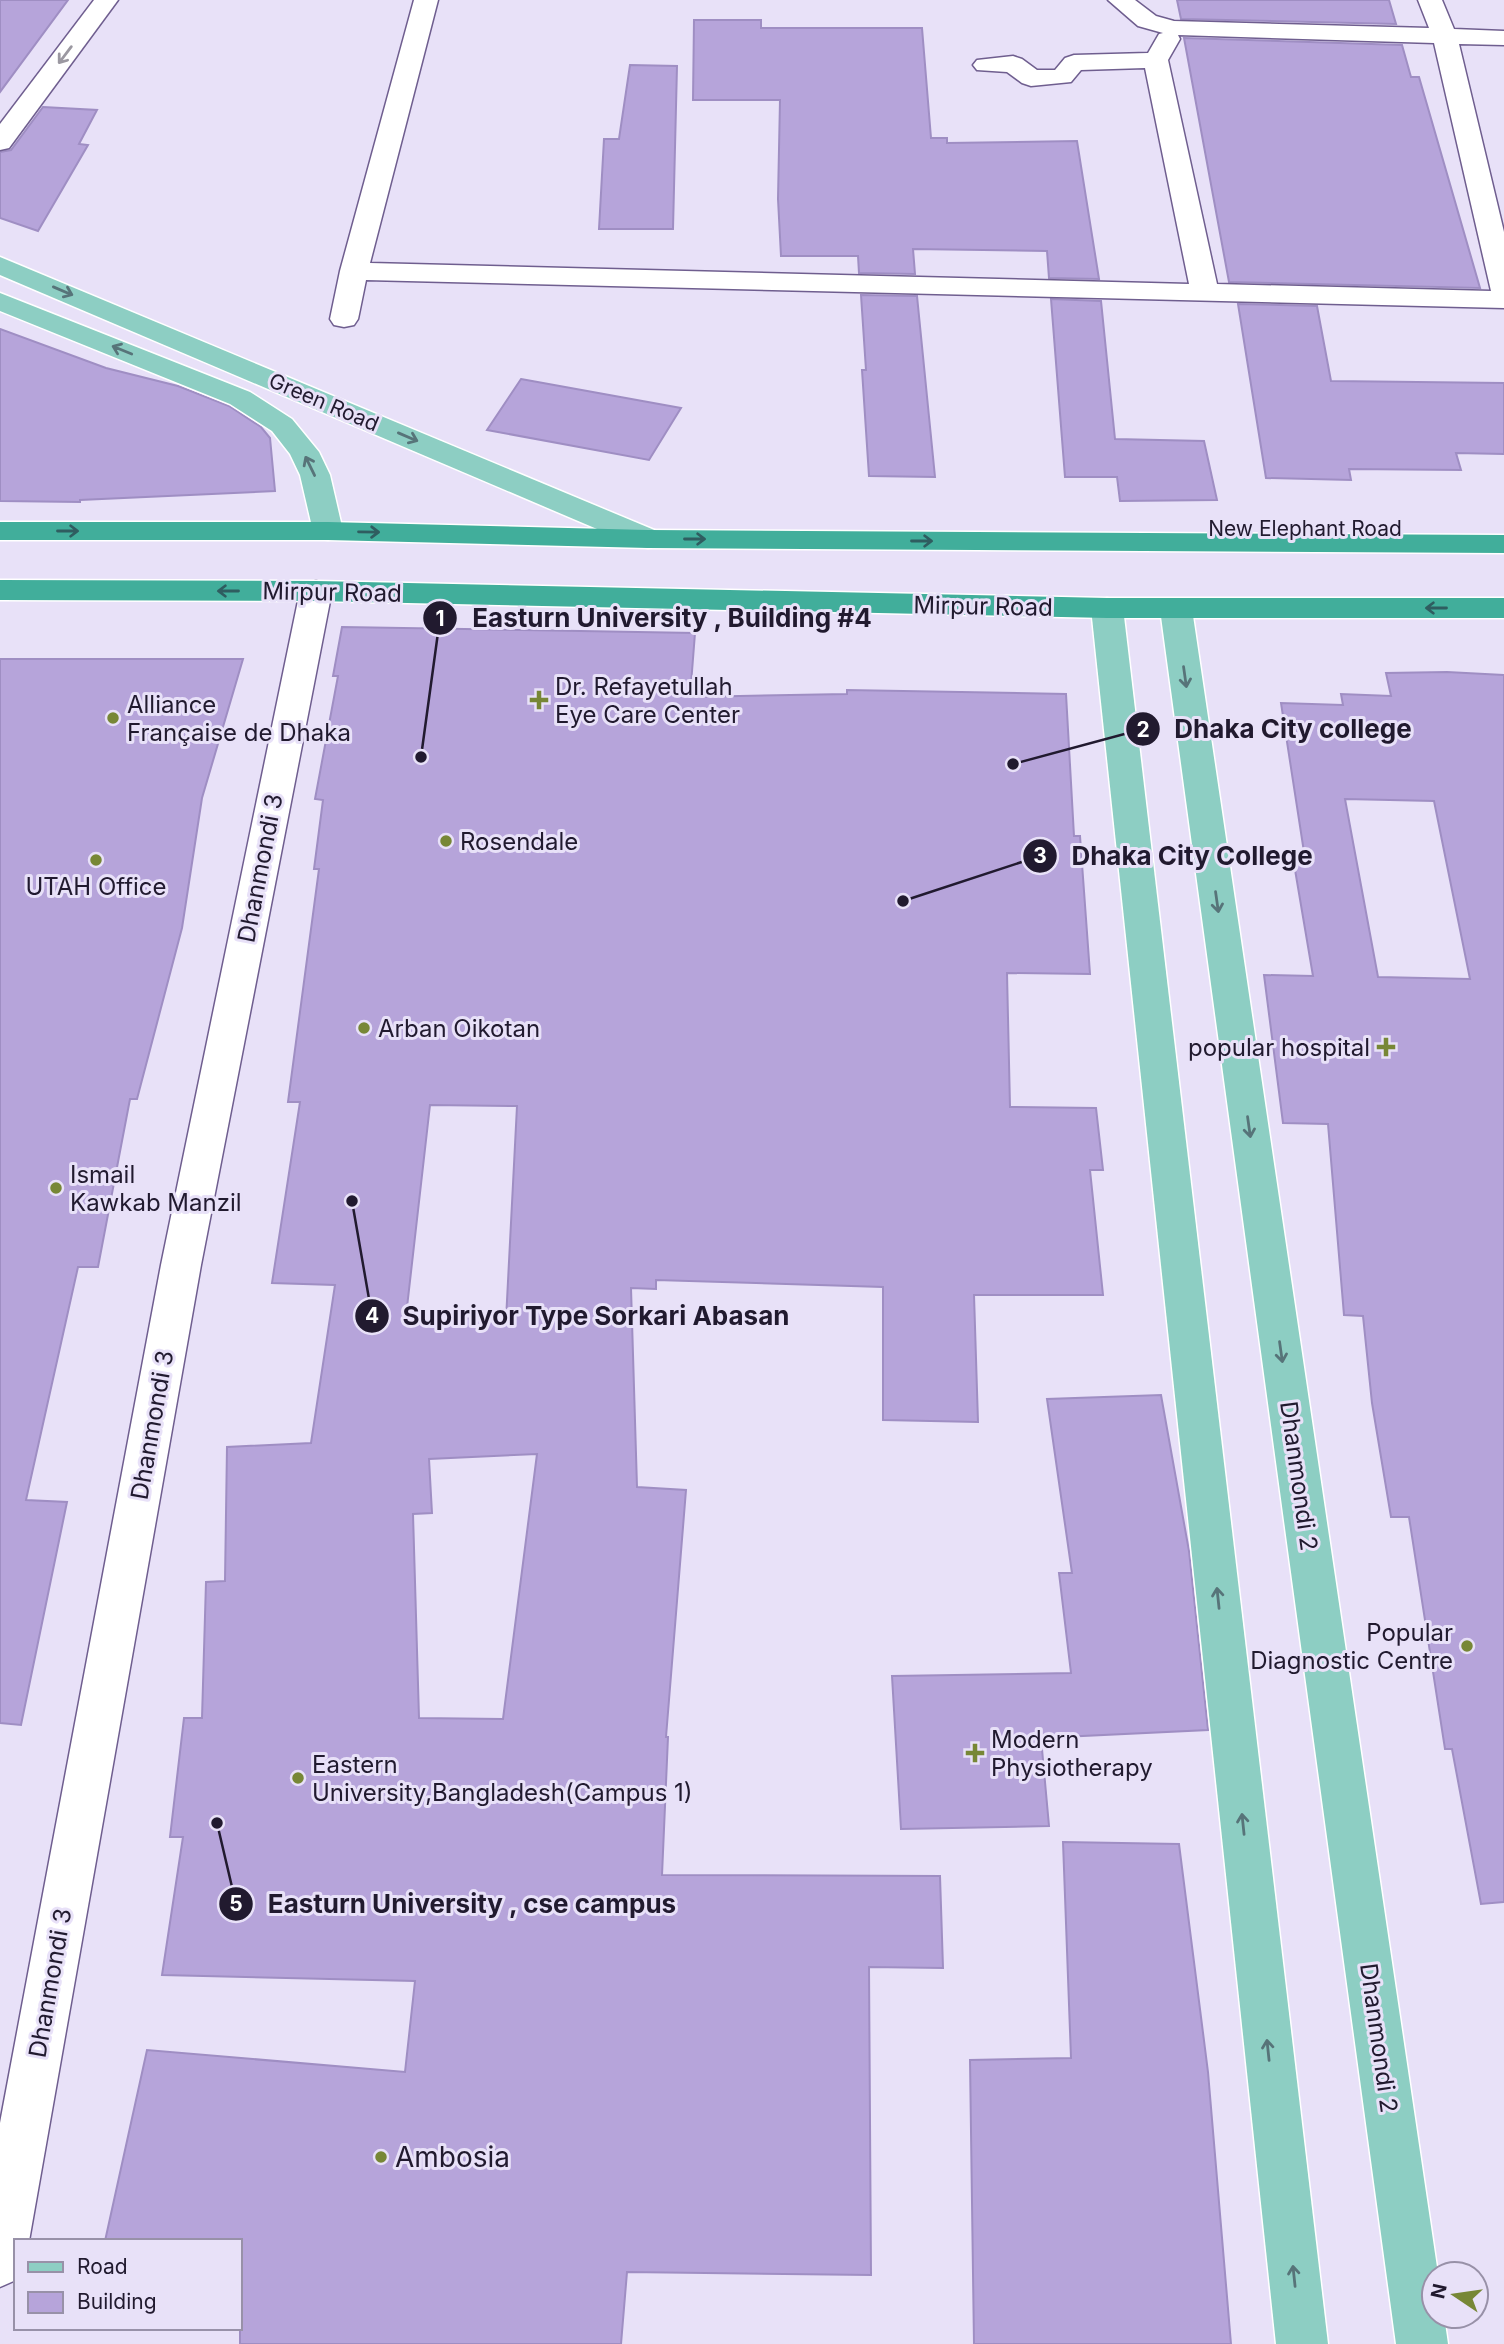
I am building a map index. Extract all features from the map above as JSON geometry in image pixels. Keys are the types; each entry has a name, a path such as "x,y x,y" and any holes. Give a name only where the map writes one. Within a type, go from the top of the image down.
{"highway":[{"name":"New Elephant Road","path":"1107,542 1191,528 1504,529"},
{"name":"Mirpur Road","path":"0,531 322,561 1107,608 1504,608"},
{"name":"Mirpur Road","path":"0,590 322,561 648,538 1504,544"}],"main road":[{"name":"Green Road","path":"0,265 648,538"},
{"name":"Green Road","path":"0,301 240,398 282,425 303,452 315,475 322,561"},
{"path":"1107,608 1302,2344"},
{"name":"Dhanmondi 2","path":"1176,609 1422,2344"}],"street":[{"path":"0,142 106,0"},
{"path":"344,319 354,271 426,0"},
{"path":"1120,0 1147,21 1174,28 1504,38"},
{"path":"1430,0 1445,37 1504,290"},
{"path":"1174,28 1157,60 1205,292"},
{"path":"986,65 1013,64 1031,78 1062,77 1074,63 1157,60"},
{"path":"354,271 1504,300"},
{"name":"Dhanmondi 3","path":"0,2261 181,1265 322,561"}],"building":[{"path":"0,0 68,0 0,92"},
{"path":"1177,0 1389,0 1396,24 1181,19"},
{"path":"694,20 761,20 761,28 922,28 931,138 947,138 947,143 1077,141 1099,279 1049,278 1047,251 913,249 915,274 859,273 858,256 781,256 778,199 780,100 693,100"},
{"path":"1184,38 1402,45 1411,77 1419,77 1480,288 1229,282"},
{"path":"630,65 677,66 673,229 599,229 604,139 619,139"},
{"path":"43,107 97,110 79,144 88,145 38,231 0,218 0,152 11,150"},
{"path":"861,295 917,296 935,477 869,476 862,370 866,370"},
{"path":"1051,299 1101,301 1115,439 1204,441 1217,500 1120,501 1117,477 1065,477"},
{"path":"1238,304 1317,306 1331,381 1504,383 1504,454 1456,453 1461,470 1349,469 1351,480 1266,478"},
{"path":"0,329 106,368 178,386 229,406 261,427 270,438 275,491 80,502 0,501"},
{"path":"521,379 681,408 649,460 487,430"},
{"path":"342,627 695,633 690,697 847,694 847,690 1066,694 1074,836 1080,836 1090,974 1007,973 1010,1107 1096,1108 1103,1170 1090,1170 1103,1295 974,1295 978,1422 883,1420 883,1287 656,1280 656,1289 631,1288 637,1487 686,1490 666,1737 662,1875 940,1876 943,1968 869,1967 871,2275 627,2272 621,2344 240,2344 242,2239 105,2239 147,2050 405,2072 415,1981 162,1975 183,1837 170,1837 184,1718 202,1718 206,1582 225,1581 227,1447 311,1443 335,1285 272,1283 300,1102 288,1102 319,869 314,869 323,800 315,799 338,676 333,676","holes":["430,1105 517,1106 506,1320 406,1316","537,1454 503,1719 419,1718 413,1514 432,1513 429,1459"]},
{"path":"0,659 243,659 202,798 182,928 137,1099 130,1099 98,1267 78,1267 26,1500 67,1502 21,1725 0,1723"},
{"path":"1386,673 1504,675 1504,1902 1481,1904 1452,1749 1445,1749 1409,1517 1391,1517 1372,1403 1363,1316 1344,1315 1328,1124 1283,1123 1264,975 1313,976 1292,852 1304,852 1281,703 1343,705 1341,694 1391,696","holes":["1345,799 1434,801 1470,979 1378,977"]},
{"path":"1161,1395 1189,1551 1208,1730 1041,1738 1049,1826 901,1829 892,1676 1071,1673 1059,1573 1072,1573 1047,1399"},
{"path":"1063,1842 1179,1844 1208,2072 1231,2344 974,2344 970,2060 1071,2058"}],"place":[{"name":"Dr. Refayetullah Eye Care Center","path":"539,700"},
{"name":"Alliance Française de Dhaka","path":"113,718"},
{"name":"Easturn University , Building #4","path":"421,757"},
{"name":"Dhaka City college","path":"1013,764"},
{"name":"Rosendale","path":"446,841"},
{"name":"UTAH Office","path":"96,860"},
{"name":"Dhaka City College","path":"903,901"},
{"name":"Arban Oikotan","path":"364,1028"},
{"name":"popular hospital","path":"1386,1047"},
{"name":"Ismail Kawkab Manzil","path":"56,1188"},
{"name":"Supiriyor Type Sorkari Abasan","path":"352,1201"},
{"name":"Popular Diagnostic Centre","path":"1467,1646"},
{"name":"Modern Physiotherapy","path":"975,1753"},
{"name":"Eastern University,Bangladesh(Campus 1)","path":"298,1778"},
{"name":"Easturn University , cse campus","path":"217,1823"},
{"name":"Ambosia","path":"381,2157"}]}
